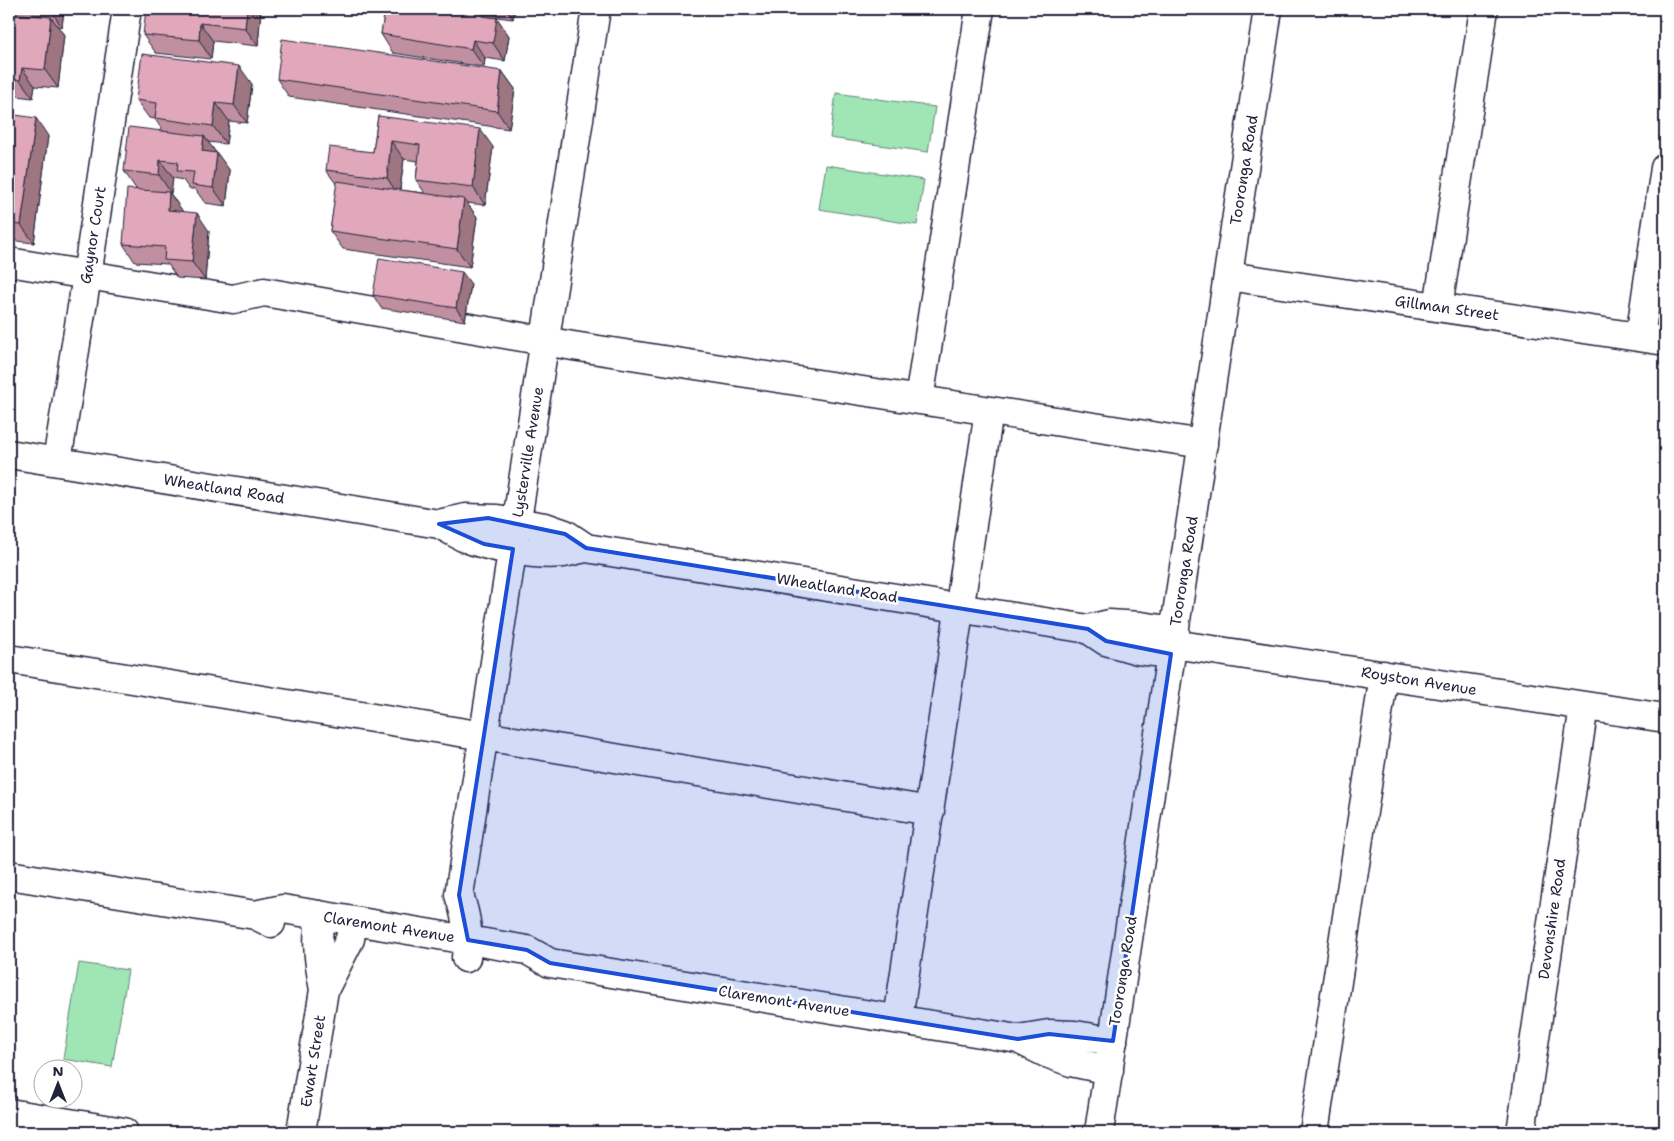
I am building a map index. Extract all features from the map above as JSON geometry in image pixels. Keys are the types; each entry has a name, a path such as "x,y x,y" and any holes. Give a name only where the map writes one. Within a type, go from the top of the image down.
{"street":[{"name":"Gaynor Court","path":"56,461 127,9"},
{"name":"Lysterville Avenue","path":"467,949 466,915 459,895 596,9"},
{"path":"919,400 980,9"},
{"name":"Tooronga Road","path":"1099,1132 1268,9"},
{"path":"1438,307 1484,9"},
{"path":"1653,339 1665,168"},
{"path":"9,262 233,299 264,292 545,341 1203,444"},
{"name":"Gillman Street","path":"1228,276 1653,339"},
{"path":"898,1019 989,411"},
{"name":"Wheatland Road","path":"9,454 439,524 462,536 484,544 513,549 541,553 563,553 586,548 960,608 1088,629 1106,641 1138,650 1173,643"},
{"name":"Wheatland Road","path":"439,524 466,518 488,518 517,522 545,527 565,534 586,548"},
{"name":"Royston Avenue","path":"1173,643 1665,718"},
{"path":"9,660 484,736 930,811"},
{"path":"1314,1132 1384,676"},
{"name":"Devonshire Road","path":"1520,1132 1584,706"},
{"name":"Claremont Avenue","path":"9,875 255,914 280,927 319,924 467,949 527,950 550,962 1018,1039 1046,1053 1071,1062 1109,1070"},
{"name":"Lysterville Avenue","path":"432,943 445,912 459,895"},
{"name":"Ewart Street","path":"319,924 318,959 324,990"},
{"name":"Ewart Street","path":"301,1132 324,990 351,929"},
{"name":"Claremont Avenue","path":"1018,1039 1049,1034 1075,1034 1113,1040"},
{"path":"9,1114 124,1132"}],"highlighted area":[{"path":"488,518 565,534 586,548 1088,629 1106,641 1171,654 1113,1041 1049,1034 1018,1039 550,963 527,950 468,940 459,895 513,549 484,544 439,524"}],"green space":[{"path":"836,93 935,107 928,152 830,138"},
{"path":"826,165 924,180 917,225 819,209"},
{"path":"79,963 128,970 112,1067 82,1062 82,1058 63,1058"}],"building":[{"path":"146,9 169,11 169,9 247,9 245,28 200,23 199,40 143,35"},
{"path":"385,9 483,9 482,16 497,18 493,43 473,40 471,49 381,34"},
{"path":"9,13 51,17 45,70 22,68 20,80 9,79"},
{"path":"282,39 502,71 497,111 277,79"},
{"path":"142,54 239,66 234,105 216,103 213,126 155,118 157,103 136,100"},
{"path":"9,114 36,118 21,225 9,223"},
{"path":"378,116 480,129 473,187 416,180 420,145 391,141 387,178 326,170 329,147 373,152"},
{"path":"129,127 204,136 202,151 217,153 213,188 192,185 194,172 177,171 178,162 160,160 159,175 124,171"},
{"path":"337,181 464,199 457,249 330,231"},
{"path":"127,189 169,192 168,210 197,213 192,262 164,260 165,247 123,244"},
{"path":"379,258 462,272 456,308 373,295"}]}
